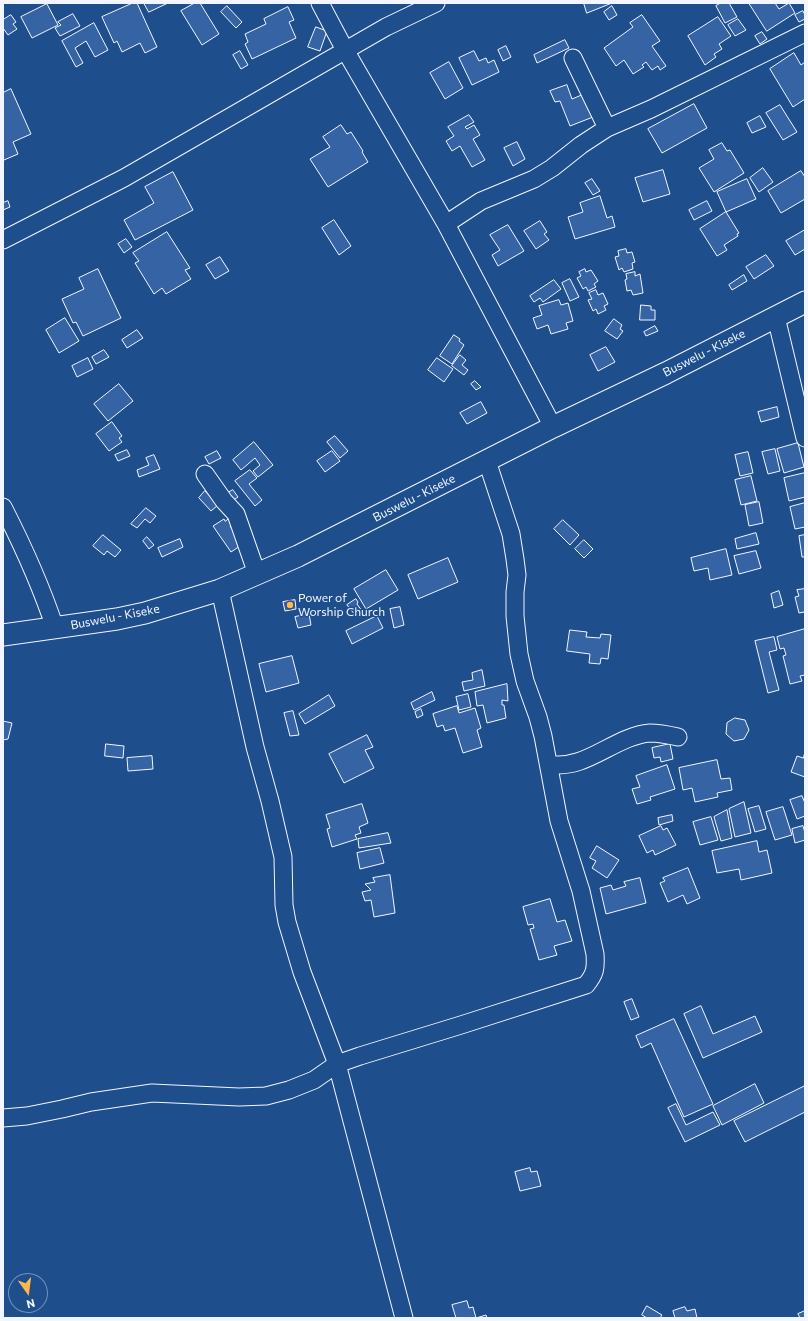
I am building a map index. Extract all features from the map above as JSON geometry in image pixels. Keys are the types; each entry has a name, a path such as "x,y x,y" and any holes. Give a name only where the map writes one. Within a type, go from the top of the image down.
{"main road":[{"name":"Buswelu - Kiseke","path":"3,635 117,619 144,613 220,590 298,556 553,427 776,318 805,302"}],"street":[{"path":"320,3 446,224 553,427"},
{"path":"3,240 124,178 386,27 436,3"},
{"path":"446,224 481,201 534,179 552,168 581,145 607,128 650,109 805,33"},
{"path":"573,58 607,128"},
{"path":"776,318 805,438"},
{"path":"3,1118 27,1116 91,1102 152,1093 239,1097 266,1096 289,1090 314,1080 337,1064 360,1056 586,985 594,975 595,959 581,891 559,821 538,717 525,681 519,654 515,600 517,575 511,534 487,461"},
{"path":"205,474 224,501 236,514 257,574"},
{"path":"3,507 35,574 55,628"},
{"path":"220,590 251,734 270,801 283,857 284,905 287,922 302,972 337,1064 404,1318"},
{"path":"548,764 563,765 577,762 635,736 650,733 678,737"}],"building":[{"path":"133,3 137,3 157,47 145,53 140,43 122,52 117,41 114,43 102,17"},
{"path":"144,3 168,3 149,12"},
{"path":"195,3 200,3 219,34 202,45 181,11"},
{"path":"584,3 612,3 587,13"},
{"path":"721,3 729,3 737,17 725,23 716,6"},
{"path":"749,3 775,3 779,9 789,3 795,13 767,31"},
{"path":"47,4 58,25 32,38 21,17"},
{"path":"227,6 242,22 236,28 221,12"},
{"path":"612,6 617,15 609,20 604,12"},
{"path":"288,7 294,20 289,22 296,38 252,59 245,44 248,42 245,34 266,24 264,19"},
{"path":"803,11 805,19 799,22 795,15"},
{"path":"73,14 80,26 60,36 55,28 61,25 58,22"},
{"path":"11,15 16,22 13,24 17,29 8,35 3,28 3,20"},
{"path":"642,15 660,41 652,46 666,66 660,70 658,66 652,70 646,62 642,65 644,67 633,74 624,60 616,66 604,48 633,27 630,23"},
{"path":"718,17 731,36 719,44 722,49 714,54 716,57 705,65 688,36"},
{"path":"738,19 746,30 735,36 728,25"},
{"path":"94,23 108,50 95,57 86,41 75,48 83,63 76,67 62,41"},
{"path":"316,27 327,31 320,51 308,47"},
{"path":"762,32 767,39 760,44 755,36"},
{"path":"565,40 569,48 537,63 534,55"},
{"path":"506,46 511,57 503,61 498,50"},
{"path":"240,51 248,65 241,69 233,55"},
{"path":"474,51 479,61 486,58 488,63 494,60 499,72 472,85 459,58"},
{"path":"794,53 801,65 805,62 805,99 793,107 770,69"},
{"path":"449,62 463,88 445,99 430,73"},
{"path":"567,85 572,99 584,94 593,117 570,126 560,101 555,102 550,91"},
{"path":"11,89 31,134 13,142 18,154 4,160 3,93"},
{"path":"694,104 707,128 662,153 648,129"},
{"path":"780,105 797,132 783,140 766,113"},
{"path":"469,115 474,122 465,127 467,129 474,125 480,135 473,139 485,160 472,167 460,146 452,151 446,141 454,136 448,127"},
{"path":"760,116 766,127 752,133 747,123"},
{"path":"341,125 347,134 351,132 368,162 328,187 310,159 330,147 323,137"},
{"path":"517,142 525,159 513,166 504,148"},
{"path":"722,143 727,151 730,150 744,173 714,192 699,168 714,159 709,150"},
{"path":"763,168 773,182 759,192 750,178"},
{"path":"663,170 670,194 643,202 635,178"},
{"path":"801,171 805,177 805,199 781,213 768,191"},
{"path":"173,172 193,210 135,240 124,220 154,203 145,187"},
{"path":"592,179 600,191 593,195 585,183"},
{"path":"747,179 756,199 726,212 717,192"},
{"path":"600,196 607,218 612,216 615,227 575,239 568,217 583,212 580,203"},
{"path":"8,201 10,207 3,210 3,203"},
{"path":"707,201 712,211 694,220 689,210"},
{"path":"726,212 739,233 737,234 738,236 724,245 727,250 717,256 700,229"},
{"path":"334,220 351,246 339,255 322,228"},
{"path":"540,221 547,232 544,234 549,240 536,249 524,231"},
{"path":"508,225 524,251 498,266 492,255 500,250 490,235"},
{"path":"805,230 805,249 795,255 786,241"},
{"path":"167,232 190,268 185,270 191,279 166,294 162,288 154,294 135,263 139,261 133,253"},
{"path":"126,239 132,247 124,253 118,244"},
{"path":"626,249 627,253 632,252 635,262 632,263 633,269 624,272 622,268 619,270 615,257 619,256 618,251"},
{"path":"766,255 774,266 754,279 746,267"},
{"path":"220,257 229,271 215,279 206,265"},
{"path":"98,269 121,318 83,336 76,322 73,323 62,299 84,289 79,278"},
{"path":"585,269 586,272 591,270 598,281 594,284 596,287 588,291 586,287 583,289 577,278 581,276 579,272"},
{"path":"635,272 635,276 640,274 643,293 633,295 631,290 627,291 625,280 627,279 626,274"},
{"path":"744,275 747,281 732,290 729,285"},
{"path":"570,279 579,297 570,301 562,283"},
{"path":"554,280 561,289 543,302 540,298 534,302 530,296"},
{"path":"596,290 598,295 603,293 608,304 604,306 606,310 598,314 596,309 593,311 588,300 592,299 589,293"},
{"path":"559,300 561,305 568,303 573,321 566,323 568,329 551,334 548,325 537,329 533,318 542,315 539,306"},
{"path":"641,305 651,306 651,310 655,310 655,320 640,320"},
{"path":"65,318 79,341 59,353 46,330"},
{"path":"614,319 622,325 620,329 623,331 617,339 605,331"},
{"path":"655,326 658,331 646,336 644,332"},
{"path":"137,330 143,338 127,348 122,340"},
{"path":"454,335 460,339 459,341 464,345 452,364 440,356"},
{"path":"606,347 615,362 598,371 590,355"},
{"path":"104,350 109,357 96,364 92,357"},
{"path":"460,355 466,360 462,365 468,370 464,375 452,366"},
{"path":"88,358 93,369 77,377 72,366"},
{"path":"437,358 453,369 444,382 428,370"},
{"path":"475,381 481,387 476,390 471,384"},
{"path":"119,384 133,401 108,421 94,404"},
{"path":"481,402 487,413 467,424 460,413"},
{"path":"777,407 779,417 761,422 758,412"},
{"path":"112,422 122,436 119,438 122,442 109,451 96,434"},
{"path":"335,436 348,451 340,458 327,442"},
{"path":"254,442 273,465 258,477 253,471 260,465 255,458 241,470 233,460"},
{"path":"798,443 804,467 784,473 777,449"},
{"path":"775,449 780,471 768,474 762,452"},
{"path":"127,450 130,456 118,461 115,455"},
{"path":"217,451 221,458 209,464 205,457"},
{"path":"332,451 340,461 325,472 317,461"},
{"path":"748,452 753,473 740,476 735,455"},
{"path":"154,455 160,469 139,477 137,470 149,465 146,458"},
{"path":"250,470 257,478 249,484 262,500 255,506 235,481"},
{"path":"805,473 805,497 789,501 784,478"},
{"path":"751,476 757,501 741,505 735,480"},
{"path":"233,490 238,497 229,503 224,495"},
{"path":"205,491 218,505 211,511 199,498"},
{"path":"759,502 763,523 749,526 745,505"},
{"path":"805,503 805,527 795,529 790,507"},
{"path":"146,508 156,516 150,523 145,519 137,528 131,524"},
{"path":"231,517 234,523 230,526 243,544 231,552 213,526 224,519 225,521"},
{"path":"563,520 579,535 570,545 554,529"},
{"path":"756,533 759,544 737,549 735,539"},
{"path":"103,535 121,550 115,557 107,551 104,555 93,546"},
{"path":"805,535 805,557 802,557 799,536"},
{"path":"147,537 154,545 149,549 143,541"},
{"path":"180,539 183,547 162,557 158,548"},
{"path":"584,540 593,549 584,558 575,549"},
{"path":"726,549 732,575 710,580 708,568 694,571 691,558"},
{"path":"756,551 761,568 739,574 734,556"},
{"path":"448,558 458,582 418,599 408,575"},
{"path":"386,570 398,590 366,609 354,589"},
{"path":"805,589 805,615 804,612 799,613 795,597 799,596 797,590"},
{"path":"779,591 783,605 774,608 771,594"},
{"path":"356,599 358,602 357,604 362,611 356,616 347,605"},
{"path":"295,600 296,609 285,611 283,602"},
{"path":"400,607 404,625 394,628 390,609"},
{"path":"309,614 311,625 298,628 295,617"},
{"path":"377,616 383,628 352,644 346,631"},
{"path":"805,629 805,675 800,676 802,681 790,684 783,656 786,655 784,648 780,649 777,637"},
{"path":"570,630 587,632 586,637 600,638 601,634 611,635 608,659 601,658 600,664 589,663 590,654 567,651"},
{"path":"774,637 777,650 769,652 779,690 768,693 755,641"},
{"path":"292,656 299,683 266,692 259,664"},
{"path":"482,670 485,686 464,691 462,682 473,680 472,673"},
{"path":"507,684 508,701 502,700 506,718 487,723 483,705 477,706 475,692"},
{"path":"432,692 435,700 414,710 411,703"},
{"path":"468,694 471,707 459,710 456,697"},
{"path":"329,695 335,706 305,724 299,714"},
{"path":"457,706 459,713 475,708 481,728 477,730 482,747 463,753 455,728 445,731 443,725 437,727 433,714"},
{"path":"421,709 423,715 417,718 415,712"},
{"path":"293,711 299,735 290,736 284,713"},
{"path":"735,718 745,720 749,730 744,739 734,741 726,734 727,723"},
{"path":"3,721 12,723 8,739 3,740"},
{"path":"367,735 373,747 365,750 374,768 344,783 329,754"},
{"path":"106,744 124,746 123,758 105,756"},
{"path":"670,744 673,759 661,762 660,757 654,758 652,748"},
{"path":"805,752 805,777 791,772 797,756 803,758"},
{"path":"152,756 153,769 128,771 127,758"},
{"path":"717,760 721,779 730,778 732,790 717,793 718,797 695,802 692,788 683,790 679,768"},
{"path":"667,765 675,789 650,797 651,800 637,804 632,789 640,787 636,776"},
{"path":"802,796 805,803 805,816 797,819 790,800"},
{"path":"744,802 751,833 735,837 729,809"},
{"path":"362,804 368,823 359,827 361,833 355,835 357,839 332,847 327,829 330,828 326,815"},
{"path":"759,806 766,829 755,832 748,809"},
{"path":"783,807 792,835 775,840 766,812"},
{"path":"727,810 732,838 721,841 714,817"},
{"path":"672,815 673,821 659,825 658,818"},
{"path":"711,817 718,840 700,845 693,822"},
{"path":"661,826 663,830 667,828 676,845 655,855 653,850 647,853 639,836"},
{"path":"803,826 805,840 795,843 792,829"},
{"path":"388,833 391,843 359,848 358,839"},
{"path":"757,841 759,852 767,850 772,873 741,880 739,869 717,873 712,851"},
{"path":"597,846 619,860 607,878 592,868 596,861 590,858"},
{"path":"380,848 384,863 360,869 357,853"},
{"path":"688,868 700,898 687,904 683,895 668,902 660,883 665,881 663,878"},
{"path":"390,875 395,913 374,917 371,900 365,901 362,892 371,890 365,884 375,882 373,878"},
{"path":"640,878 646,903 606,914 600,888 611,885 613,890 626,886 624,882"},
{"path":"550,899 557,922 565,920 572,941 554,946 557,955 539,960 530,929 534,928 533,924 528,925 523,907"},
{"path":"632,999 639,1017 631,1020 624,1002"},
{"path":"701,1006 713,1034 755,1016 762,1032 703,1058 684,1014"},
{"path":"674,1019 713,1104 684,1117 651,1043 641,1048 636,1036"},
{"path":"755,1084 764,1103 722,1125 713,1106"},
{"path":"805,1086 805,1112 745,1142 734,1121"},
{"path":"676,1104 686,1125 713,1112 720,1125 685,1142 668,1108"},
{"path":"530,1168 531,1172 537,1171 541,1186 520,1191 515,1172"},
{"path":"467,1301 469,1308 473,1307 476,1318 456,1318 452,1305"},
{"path":"647,1306 662,1315 660,1318 647,1318 642,1315"},
{"path":"685,1307 687,1311 695,1309 697,1318 675,1318 673,1311"},
{"path":"805,1311 805,1318 800,1318 798,1314"},
{"path":"486,1315 487,1318 476,1318"}],"place":[{"name":"Power of Worship Church","path":"290,605"}]}
